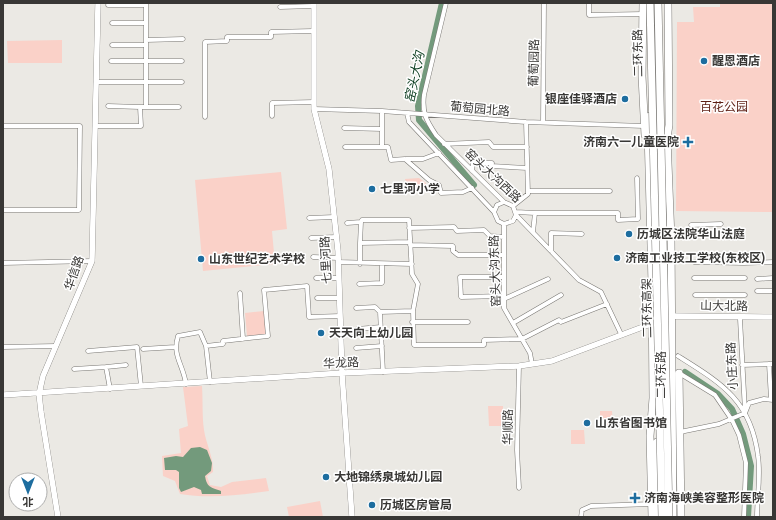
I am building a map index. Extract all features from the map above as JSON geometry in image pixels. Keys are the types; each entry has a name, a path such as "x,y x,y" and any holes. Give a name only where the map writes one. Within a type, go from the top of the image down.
{"highway":[{"name":"二环东路","path":"644,3 643,14 653,363 653,398 650,436 652,504 655,517"},
{"path":"644,3 646,128"},
{"name":"二环东路","path":"646,128 650,122 649,3"},
{"name":"二环东高架","path":"649,3 662,517"},
{"path":"661,3 667,138"},
{"name":"二环东高架","path":"661,3 669,517"},
{"name":"二环东路","path":"668,3 669,125 667,138 673,317 680,432 681,517"},
{"name":"二环东路","path":"673,517 673,402 676,372"},
{"path":"653,398 655,517"},
{"path":"673,402 676,517"}],"main road":[{"name":"华信路","path":"58,517 40,412 39,394 43,376 92,261 98,3"},
{"name":"七里河路","path":"313,5 314,109 329,169 336,236 342,373 352,517"},
{"name":"山大北路","path":"673,317 773,318"},
{"name":"山大北路","path":"673,317 773,318"},
{"name":"华龙路","path":"3,395 39,394 342,373 519,366 552,361 585,350 621,334 673,317"}],"street":[{"path":"424,114 424,95 446,3"},
{"name":"葡萄园路","path":"543,123 544,3"},
{"path":"589,3 589,15 643,14"},
{"path":"108,5 146,4 146,107"},
{"path":"280,7 313,5"},
{"path":"112,23 146,24"},
{"path":"205,117 205,42 227,41 227,37 271,37 271,32 313,31"},
{"path":"112,45 183,39"},
{"path":"111,60 182,61"},
{"path":"96,82 182,82"},
{"path":"272,116 272,103 314,102"},
{"path":"108,106 179,107"},
{"path":"95,126 140,126 140,107"},
{"name":"葡萄园北路","path":"314,109 382,111 526,122 646,128"},
{"path":"382,111 382,147"},
{"name":"窑头大沟东路","path":"407,113 409,122 494,212 498,221 504,224 504,308 530,353 532,364"},
{"name":"窑头大沟西路","path":"424,114 436,135 444,144 504,202 513,206 516,213 532,232 579,280 601,292 621,334"},
{"path":"513,206 528,194 526,122"},
{"path":"3,126 80,126 79,210 3,210"},
{"path":"344,128 382,129"},
{"path":"444,144 489,142 493,147 527,147"},
{"path":"345,147 388,147 391,160 424,159 439,153"},
{"path":"405,159 429,180 439,185 441,193 462,192 472,188"},
{"path":"472,172 473,163 492,163 491,166 527,168"},
{"path":"504,224 513,221 516,213 618,213 618,220 638,219 637,178"},
{"path":"528,191 610,191"},
{"path":"494,212 498,206 504,202"},
{"path":"532,232 535,213"},
{"path":"309,218 334,217"},
{"path":"347,223 361,222 362,220 409,220 412,274 418,284 412,322 414,346 484,345 484,340 502,338 505,340 522,339 559,320 560,322 607,304"},
{"path":"360,264 361,222"},
{"path":"691,225 721,224"},
{"path":"409,228 454,227 457,231 484,230 490,236 504,237"},
{"path":"551,251 551,233 582,234"},
{"path":"311,238 336,236"},
{"path":"360,243 453,246 453,251 458,255 504,255"},
{"path":"313,257 360,264 412,264"},
{"path":"3,263 92,261"},
{"path":"694,262 773,262"},
{"path":"359,284 382,283 382,264"},
{"path":"504,277 460,277 461,297 504,298 548,280"},
{"path":"316,278 338,278"},
{"path":"694,278 745,278"},
{"path":"757,279 773,278"},
{"path":"206,346 223,344 223,341 268,336 264,290 307,286 309,317 340,316"},
{"path":"757,291 773,291"},
{"path":"240,293 243,339"},
{"path":"513,323 561,295"},
{"path":"695,295 745,295"},
{"path":"317,298 339,298"},
{"path":"356,308 375,307 380,312 384,372"},
{"path":"380,312 413,311"},
{"name":"小庄东路","path":"740,318 745,413"},
{"path":"412,322 468,322"},
{"path":"357,329 381,327"},
{"path":"186,384 175,347 178,336 200,332 206,346 210,382"},
{"path":"3,347 57,346"},
{"path":"356,348 382,346"},
{"path":"88,351 137,347 141,386"},
{"path":"143,349 175,347"},
{"path":"675,356 717,380 736,398 745,413 758,455 757,517"},
{"path":"680,432 732,420 745,413 748,403 772,399 771,364 742,365"},
{"path":"74,369 126,365"},
{"name":"华顺路","path":"519,366 519,488"},
{"path":"106,367 110,389"},
{"path":"676,372 715,395 732,420 739,435 746,463 744,517"},
{"path":"581,517 582,510 591,506 652,504"}],"green space":[{"name":"百花公园","path":"720,3 773,3 773,212 676,211 677,22 694,22 693,7 720,7"},
{"path":"62,40 62,63 8,63 7,41"},
{"path":"281,172 287,229 272,231 275,264 203,271 195,180"},
{"path":"419,178 426,183 426,189 406,189 405,179"},
{"path":"264,311 266,334 247,336 245,313"},
{"path":"202,386 204,430 213,467 213,472 207,476 210,485 221,487 232,482 266,478 269,491 213,496 180,494 175,481 163,476 162,456 181,453 179,429 188,426 183,387"},
{"path":"488,406 503,406 503,426 489,426"},
{"path":"600,411 612,411 613,425 600,426"},
{"path":"571,430 584,430 585,444 571,444"},
{"path":"320,501 323,517 289,517 287,507"}],"shaded area":[{"path":"200,447 207,450 212,463 211,471 205,476 207,483 208,485 221,491 221,494 202,494 201,490 194,487 181,492 179,488 179,472 176,470 165,470 164,458 176,456 183,457 191,448"}],"waterway":[{"name":"窑头大沟","path":"442,3 418,106 419,120 474,185"},
{"name":"窑头大沟","path":"685,372 718,394 732,409 743,434 751,466 748,517"}],"place":[{"name":"醒恩酒店","path":"704,61"},
{"name":"银座佳驿酒店","path":"625,99"},
{"name":"济南六一儿童医院","path":"688,142"},
{"name":"七里河小学","path":"372,189"},
{"name":"历城区法院华山法庭","path":"629,234"},
{"name":"济南工业技工学校(东校区)","path":"617,258"},
{"name":"山东世纪艺术学校","path":"201,259"},
{"name":"天天向上幼儿园","path":"321,333"},
{"name":"山东省图书馆","path":"587,423"},
{"name":"大地锦绣泉城幼儿园","path":"326,477"},
{"name":"济南海峡美容整形医院","path":"635,498"},
{"name":"历城区房管局","path":"372,505"}]}
